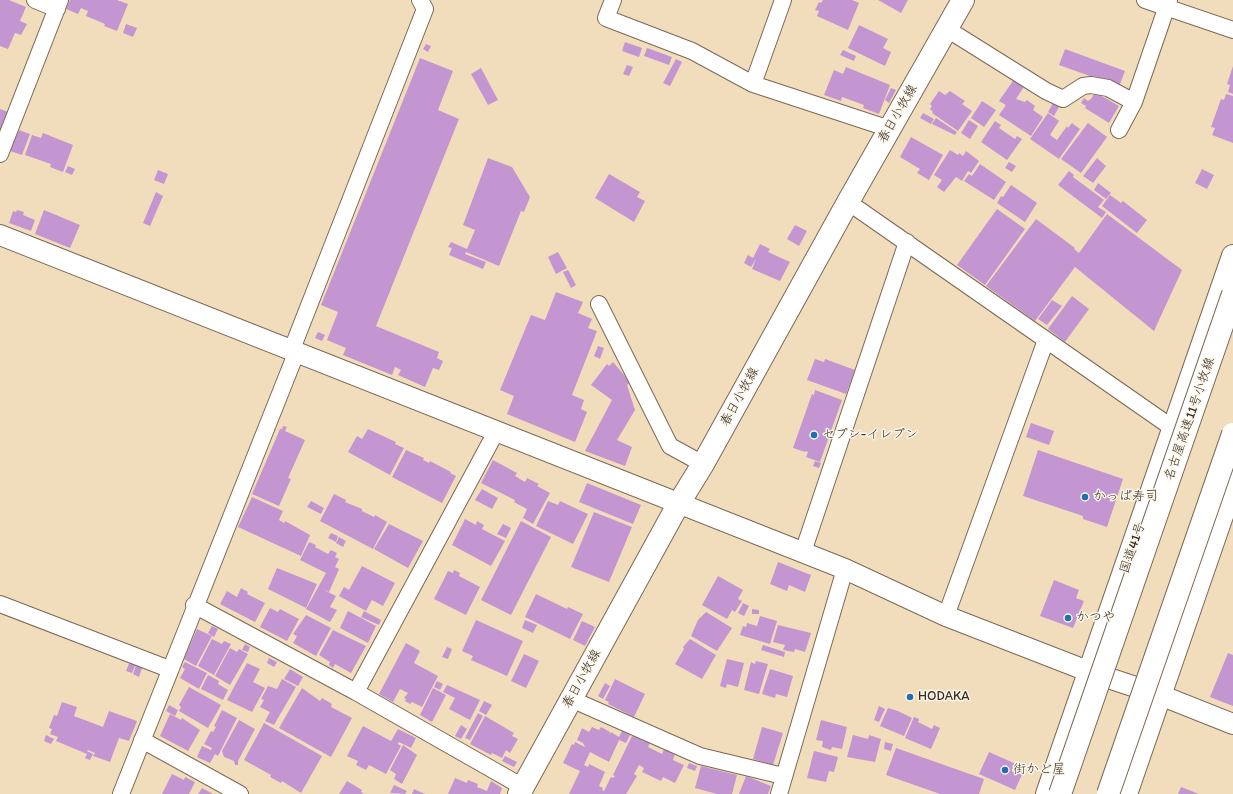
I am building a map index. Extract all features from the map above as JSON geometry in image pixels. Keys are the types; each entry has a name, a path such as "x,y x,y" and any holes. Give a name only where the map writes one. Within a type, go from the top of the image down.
{"main road":[{"name":"春日小牧線","path":"521,790 679,503 703,464 848,202 963,0"},
{"name":"国道41号","path":"1047,794 1233,256"},
{"name":"名古屋高速11号小牧線","path":"1060,794 1233,294"},
{"path":"1108,794 1233,434"},
{"path":"1126,794 1232,487 1227,471 1233,453"}],"street":[{"path":"0,154 58,4 35,0"},
{"path":"121,794 425,9 420,0"},
{"path":"613,0 606,18 692,51 753,84 890,130"},
{"path":"753,84 784,0"},
{"path":"1145,0 1168,4 1233,30"},
{"path":"1119,130 1134,102 1168,4"},
{"path":"947,28 1046,91 1063,99 1084,86 1091,85 1108,88 1134,102"},
{"path":"848,202 1174,429"},
{"path":"0,235 803,552 845,569 946,616 1090,672 1160,695 1233,724"},
{"path":"803,552 907,242"},
{"path":"599,304 670,446 703,464"},
{"path":"946,616 1046,340"},
{"path":"356,692 497,430"},
{"path":"778,794 845,569"},
{"path":"0,604 169,669"},
{"path":"194,605 356,692 521,790"},
{"path":"571,699 700,756 783,776"},
{"path":"142,740 240,794"}],"building":[{"path":"0,0 9,0 26,7 20,21 27,24 21,35 15,33 8,49 0,46"},
{"path":"70,0 117,0 128,4 117,31 86,16 88,11 81,8 78,14 66,9"},
{"path":"823,0 852,0 859,3 848,30 817,16 819,11 815,10 819,2 821,3"},
{"path":"878,0 908,0 901,13"},
{"path":"126,24 137,28 133,37 123,33"},
{"path":"859,25 888,39 883,48 891,52 885,66 848,48"},
{"path":"625,42 642,48 639,57 622,51"},
{"path":"426,44 431,46 428,52 423,49"},
{"path":"647,48 672,57 669,65 644,56"},
{"path":"1065,49 1125,71 1120,84 1104,79 1104,81 1059,65"},
{"path":"843,50 856,56 854,61 840,55"},
{"path":"420,58 453,71 438,110 459,119 376,326 439,352 437,358 443,361 439,370 433,368 425,387 398,375 401,370 395,367 392,375 343,355 346,348 327,340 338,312 321,305"},
{"path":"676,59 682,62 670,86 663,83"},
{"path":"627,65 633,67 629,76 623,74"},
{"path":"1233,66 1233,94 1228,92 1230,85 1227,84"},
{"path":"846,67 890,85 879,114 863,108 864,105 842,97 841,101 824,95 834,70 843,74"},
{"path":"481,68 498,100 488,105 471,74"},
{"path":"1015,78 1025,85 1016,99 1025,102 1027,100 1035,106 1033,110 1043,117 1031,136 999,115 1006,105 999,101"},
{"path":"891,88 896,90 889,103 885,100"},
{"path":"939,91 945,95 950,91 965,101 962,104 972,111 958,131 932,113 933,112 930,109 932,106 930,104"},
{"path":"1095,92 1119,106 1109,123 1085,108 1086,106 1081,103 1084,98 1088,101 1091,99"},
{"path":"1226,94 1233,96 1233,143 1212,135 1215,128 1211,127 1221,99 1224,100"},
{"path":"982,101 996,110 984,127 971,118"},
{"path":"1053,103 1059,107 1054,116 1048,112"},
{"path":"0,109 8,112 0,131"},
{"path":"923,113 934,119 931,124 920,118"},
{"path":"1048,113 1059,121 1050,135 1057,140 1067,126 1068,128 1072,123 1080,129 1059,159 1030,139"},
{"path":"936,118 957,132 955,135 932,124"},
{"path":"969,120 978,126 970,139 961,133"},
{"path":"995,121 1001,125 999,128 1015,139 1017,136 1022,139 1007,160 981,142"},
{"path":"1088,123 1107,137 1081,173 1061,159"},
{"path":"19,130 30,134 22,155 10,151"},
{"path":"43,133 73,145 63,172 50,167 51,164 25,155 32,135 41,138"},
{"path":"911,137 943,155 929,180 917,173 920,169 900,157"},
{"path":"950,150 963,156 966,151 979,161 971,173 968,171 962,181 956,177 944,192 937,187 942,180 934,175"},
{"path":"488,158 512,167 530,197 524,212 521,211 499,266 466,252 465,254 486,262 483,269 449,255 452,248 448,247 451,242 467,249 475,230 463,225"},
{"path":"1097,158 1106,166 1093,183 1083,176"},
{"path":"1009,162 1016,166 1012,172 1005,168"},
{"path":"980,164 1006,182 994,200 964,181 969,174 972,176"},
{"path":"68,166 75,169 72,175 65,172"},
{"path":"1202,169 1214,175 1207,189 1195,183"},
{"path":"158,170 168,174 164,184 154,180"},
{"path":"1069,171 1074,175 1073,177 1104,200 1098,207 1106,212 1102,218 1058,185"},
{"path":"609,174 640,192 637,197 645,201 634,222 595,198"},
{"path":"1098,183 1111,193 1106,199 1094,190"},
{"path":"1011,185 1037,203 1025,222 997,203"},
{"path":"156,192 163,196 150,226 143,223"},
{"path":"1110,195 1121,203 1123,201 1147,220 1137,233 1102,206"},
{"path":"997,209 1025,229 985,285 957,265"},
{"path":"17,210 24,212 23,215 35,220 31,231 9,223 13,211 16,212"},
{"path":"44,210 80,225 70,248 35,234"},
{"path":"1107,214 1182,270 1154,331 1075,267 1035,321 986,286 1036,219 1075,248 1074,249 1079,253"},
{"path":"795,225 807,231 799,246 787,239"},
{"path":"760,244 770,249 768,252 790,262 780,281 752,269 756,259 751,267 744,263 748,255 753,258"},
{"path":"558,252 567,268 556,274 548,257"},
{"path":"568,270 576,285 571,288 563,272"},
{"path":"556,292 583,302 578,313 592,319 588,328 597,331 572,395 584,400 581,409 587,412 575,442 507,414 514,396 500,390 531,315 545,320"},
{"path":"1072,296 1089,309 1065,342 1048,329"},
{"path":"1052,300 1062,306 1047,325 1038,319"},
{"path":"318,332 325,335 322,341 315,338"},
{"path":"598,346 604,348 600,359 594,356"},
{"path":"815,359 824,362 825,359 855,370 846,394 807,380"},
{"path":"613,362 630,382 627,385 635,410 617,440 632,447 625,466 585,451 612,400 591,385 607,364 609,366"},
{"path":"815,390 842,400 820,462 806,457 808,452 793,448 812,394 814,395"},
{"path":"1031,423 1054,431 1049,445 1026,437"},
{"path":"283,426 287,427 285,431 305,440 288,478 291,479 279,506 252,494 280,429 282,429"},
{"path":"368,429 396,442 395,444 404,448 390,475 348,452 357,436 362,439"},
{"path":"406,450 424,458 423,460 429,463 430,461 456,476 442,503 392,477"},
{"path":"1038,450 1123,479 1107,527 1083,519 1083,516 1023,496"},
{"path":"493,460 517,473 515,476 525,482 527,478 539,484 537,486 550,493 533,524 523,518 527,509 514,502 515,500 481,483"},
{"path":"815,461 821,463 819,468 813,466"},
{"path":"587,483 641,505 633,524 579,502"},
{"path":"482,489 498,498 492,509 475,500"},
{"path":"334,494 346,500 345,502 362,509 362,511 374,517 375,515 387,522 373,549 320,521"},
{"path":"252,497 283,511 279,520 284,523 285,521 310,535 301,556 238,527"},
{"path":"311,501 324,508 321,514 307,507"},
{"path":"548,501 558,505 560,501 588,514 573,544 536,526"},
{"path":"594,512 632,527 609,582 571,567"},
{"path":"465,519 476,525 477,521 484,525 482,529 505,541 491,566 452,545"},
{"path":"521,521 551,537 511,615 481,600"},
{"path":"389,524 423,541 408,568 374,549"},
{"path":"503,524 511,528 506,538 497,534"},
{"path":"331,533 338,536 336,542 328,538"},
{"path":"339,537 346,541 343,547 336,543"},
{"path":"309,542 316,545 315,547 328,554 331,550 337,553 335,557 339,559 335,567 339,569 329,592 322,589 336,596 330,607 337,610 330,622 306,609 326,573 300,560"},
{"path":"778,562 811,575 805,592 789,585 787,591 770,584"},
{"path":"362,566 395,583 383,606 372,600 366,611 339,596 344,587 349,590"},
{"path":"277,568 317,584 306,608 268,589"},
{"path":"454,570 460,573 459,576 480,587 466,615 434,599 448,571 453,573"},
{"path":"718,576 743,590 738,599 742,601 735,612 732,610 727,619 702,605"},
{"path":"1054,580 1079,590 1076,598 1084,601 1073,628 1040,616"},
{"path":"241,588 248,592 247,594 265,603 255,622 220,604 227,591 237,597"},
{"path":"536,594 567,609 568,607 583,614 570,639 525,617"},
{"path":"743,603 749,606 744,616 738,613"},
{"path":"270,608 278,612 280,609 299,619 287,641 260,627"},
{"path":"752,609 759,610 759,614 752,614"},
{"path":"348,611 376,626 368,643 340,628"},
{"path":"364,611 381,620 379,625 361,617"},
{"path":"706,612 732,628 717,651 691,636 698,620"},
{"path":"306,615 331,628 316,656 293,643 297,636 293,634"},
{"path":"760,616 777,621 770,644 740,635 743,626 746,627 747,623 757,626"},
{"path":"476,620 523,641 507,676 471,660 473,656 462,651"},
{"path":"525,620 537,625 533,633 522,628"},
{"path":"582,621 595,627 585,646 573,640"},
{"path":"778,625 811,633 805,652 795,649 794,652 783,650 785,645 773,642"},
{"path":"212,626 218,629 214,637 208,633"},
{"path":"197,629 212,636 196,666 184,659"},
{"path":"333,630 366,646 351,673 335,664 333,668 329,665 330,662 319,655"},
{"path":"212,639 222,644 224,641 231,644 214,675 198,666"},
{"path":"690,639 716,655 702,679 675,664 684,649 683,647"},
{"path":"406,643 420,651 414,663 438,676 422,707 412,702 410,704 405,701 406,699 404,698 408,693 400,689 393,702 379,694"},
{"path":"245,644 250,647 248,652 242,650"},
{"path":"763,645 785,652 784,657 761,650"},
{"path":"447,647 452,649 448,659 442,657"},
{"path":"230,648 237,652 239,649 248,654 230,685 215,676"},
{"path":"1228,653 1233,655 1233,706 1210,697"},
{"path":"524,654 539,661 526,688 511,681"},
{"path":"269,658 277,662 274,667 267,663"},
{"path":"727,659 744,663 738,687 727,684 726,688 720,686"},
{"path":"130,661 136,664 132,673 126,671"},
{"path":"756,661 768,664 759,694 744,690 751,662 755,664"},
{"path":"185,662 207,673 199,689 180,678 185,669 182,667"},
{"path":"137,663 143,665 139,677 133,674"},
{"path":"247,663 260,669 253,682 265,688 252,712 227,700"},
{"path":"290,669 303,677 298,686 284,679"},
{"path":"770,669 793,676 787,697 776,694 775,698 762,694"},
{"path":"208,675 219,681 218,684 228,690 223,700 201,689"},
{"path":"282,679 296,687 274,725 265,721 270,712 260,707 264,700 261,699 268,686 277,689"},
{"path":"615,679 645,694 634,717 608,704 609,702 605,700"},
{"path":"437,681 443,684 440,690 434,687"},
{"path":"605,683 610,686 603,699 598,696"},
{"path":"447,685 480,700 470,720 449,709 455,698 443,692"},
{"path":"189,687 221,705 208,728 179,711 181,707 179,705"},
{"path":"302,688 320,701 322,698 332,704 331,707 352,718 331,757 279,728"},
{"path":"433,688 446,695 432,722 420,715"},
{"path":"484,701 492,705 486,715 479,711"},
{"path":"62,702 77,707 74,716 103,727 109,711 137,721 129,741 119,738 110,762 93,756 95,753 88,750 87,751 93,754 90,760 85,758 87,754 56,741 58,737 50,734 52,729 49,728 54,715 57,716"},
{"path":"169,705 178,710 175,716 166,711"},
{"path":"879,706 885,709 879,722 874,720"},
{"path":"888,708 912,718 904,736 880,726"},
{"path":"222,710 237,718 218,756 215,754 210,763 197,757 202,746 211,750 212,748 204,744 211,731 213,732 216,727 214,726"},
{"path":"478,713 483,716 470,740 465,738"},
{"path":"170,714 181,720 182,718 200,730 188,751 160,736"},
{"path":"485,716 514,733 512,736 518,739 510,753 506,750 502,758 492,753 491,755 470,744"},
{"path":"914,717 919,719 918,722 932,729 934,725 940,728 931,749 905,738"},
{"path":"239,720 255,729 238,761 238,765 235,765 234,761 224,757 222,751"},
{"path":"821,720 847,727 842,749 832,747 831,750 822,747 823,741 816,740"},
{"path":"264,723 322,756 301,793 282,781 281,783 270,777 271,775 244,760"},
{"path":"461,725 467,729 461,739 455,736"},
{"path":"363,726 391,741 398,729 416,738 411,748 399,742 398,744 401,746 386,774 369,765 366,770 356,765 358,761 347,756"},
{"path":"592,727 599,730 601,727 610,732 609,735 611,732 619,737 622,731 630,735 626,743 619,740 609,762 590,752 584,765 588,767 589,764 605,772 599,786 603,788 602,790 604,791 611,777 613,778 615,776 613,775 632,736 650,743 648,747 662,754 664,749 675,754 673,760 684,765 675,783 663,777 661,781 642,772 644,768 639,765 634,774 637,776 626,794 569,794 580,771 563,763 572,744 574,745 575,742 585,747 583,743 577,740 582,728 589,732"},
{"path":"762,727 783,733 773,765 753,759"},
{"path":"46,735 54,739 51,744 44,741"},
{"path":"853,735 868,739 869,735 881,739 875,762 847,757"},
{"path":"885,742 893,744 891,751 884,749"},
{"path":"403,745 417,755 402,784 394,779 396,774 390,770"},
{"path":"896,748 984,779 979,794 940,794 886,775"},
{"path":"814,751 838,757 834,772 829,771 826,782 807,778"},
{"path":"989,752 1025,768 1015,790 979,774"},
{"path":"505,756 517,762 514,767 502,761"},
{"path":"689,763 697,766 695,771 687,768"},
{"path":"701,766 737,775 732,794 717,794 695,788"},
{"path":"172,774 184,780 185,777 195,782 189,794 162,794"},
{"path":"746,776 771,786 768,794 739,794"},
{"path":"455,778 467,783 468,780 478,784 477,787 487,791 491,781 502,788 500,794 448,794"},
{"path":"347,781 362,790 361,792 364,794 339,794"},
{"path":"394,785 407,791 405,794 390,793"},
{"path":"1181,787 1199,794 1178,794"},
{"path":"202,788 213,794 198,794"},
{"path":"414,789 425,794 412,794"}],"place":[{"name":"セブン-イレブン","path":"814,435"},
{"name":"かっぱ寿司","path":"1085,497"},
{"name":"かつや","path":"1068,618"},
{"name":"HODAKA","path":"910,697"},
{"name":"街かど屋","path":"1005,770"}]}
